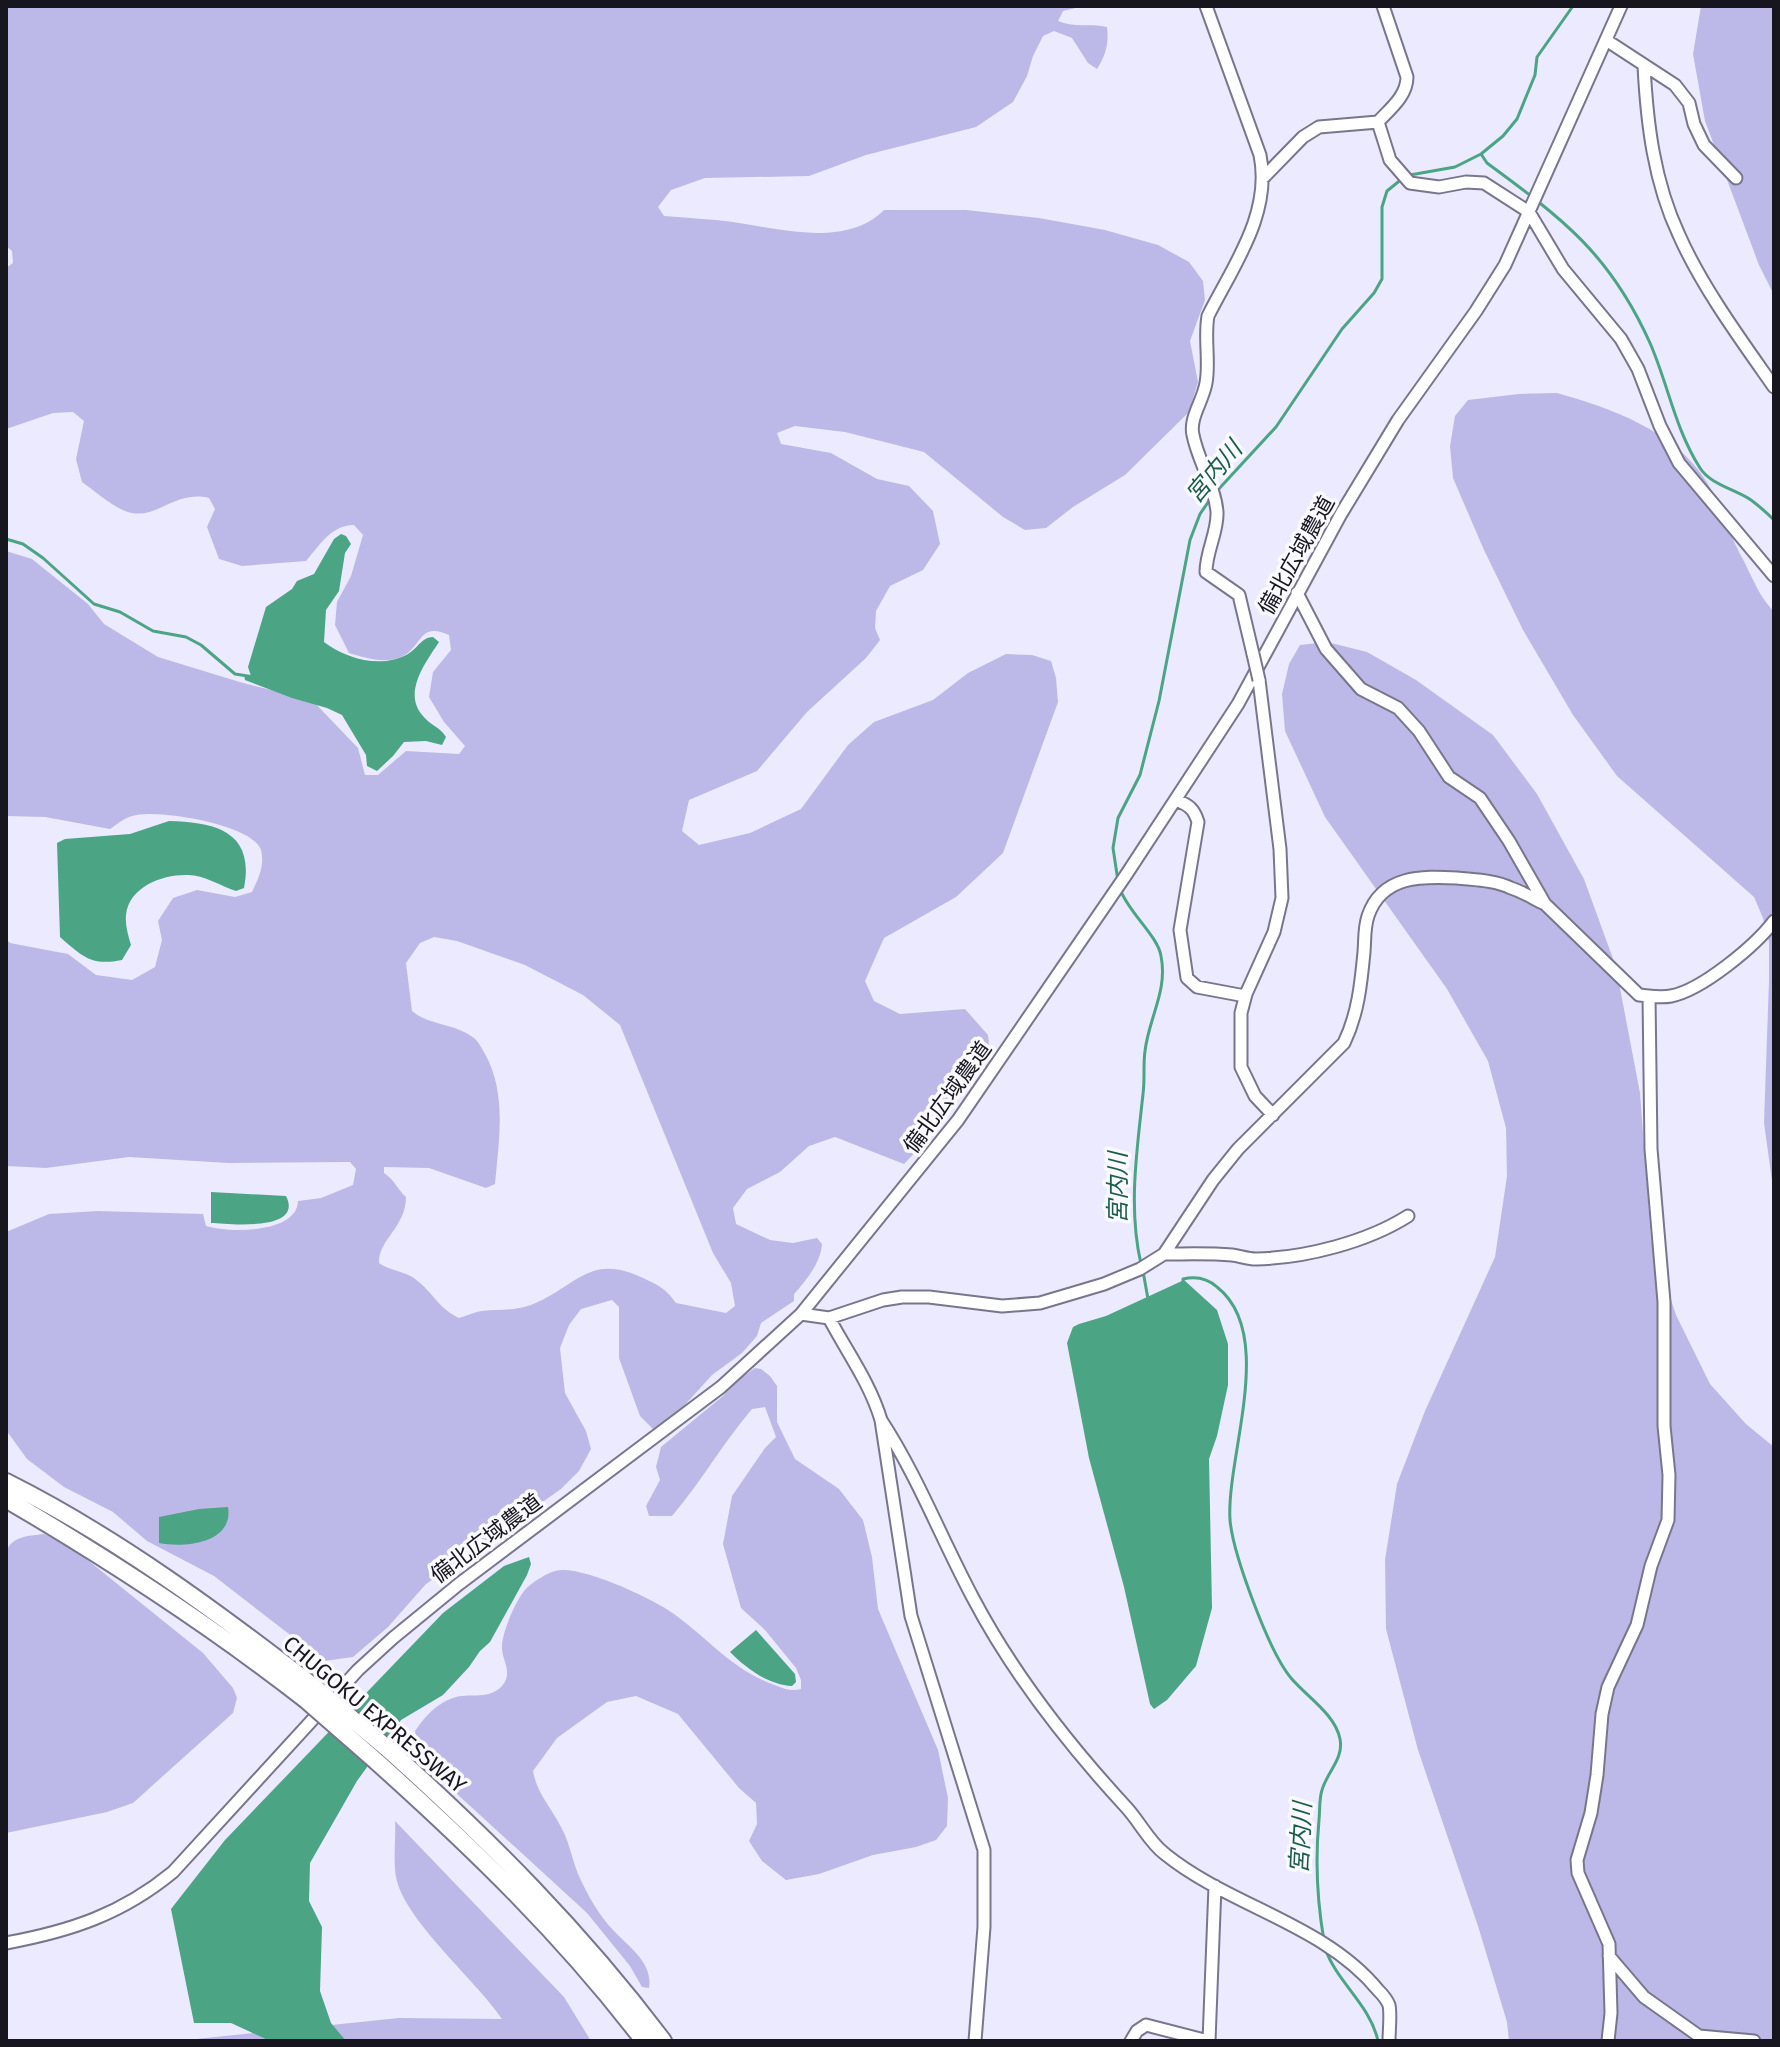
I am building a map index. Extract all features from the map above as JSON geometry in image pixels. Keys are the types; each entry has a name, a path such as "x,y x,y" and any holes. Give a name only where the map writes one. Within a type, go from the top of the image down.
{"highway":[{"name":"CHUGOKU EXPRESSWAY","path":"6,1482 176,1585 473,1826 619,1983 663,2041"},
{"name":"CHUGOKU EXPRESSWAY","path":"6,1499 88,1547 310,1693"},
{"name":"CHUGOKU EXPRESSWAY","path":"382,1755 541,1918 644,2041"}],"street":[{"path":"1206,6 1260,155 1264,177 1262,200 1256,218 1208,316 1205,332 1207,380 1191,424 1217,512 1206,572 1239,595 1259,680 1280,849 1282,898 1274,932 1245,996 1241,1013 1241,1067 1255,1096 1273,1115"},
{"path":"1264,177 1303,137 1319,127 1378,122 1401,96 1407,87 1407,77 1383,6"},
{"name":"備北広域農道","path":"6,1943 87,1922 119,1910 147,1894 173,1872 358,1670 393,1638 459,1584 721,1387 801,1314 836,1274 958,1120 1126,875 1238,704 1341,514 1398,420 1505,265 1621,6"},
{"path":"1606,40 1675,85 1689,103 1704,145 1736,178"},
{"path":"1644,66 1654,160 1679,235 1774,387"},
{"path":"1378,122 1390,160 1410,183 1439,187 1466,182 1484,183 1529,212 1563,269 1621,339 1638,369 1660,426 1679,463 1774,576"},
{"path":"1297,593 1326,649 1361,689 1398,708 1419,731 1449,777 1480,798 1545,904 1639,995 1674,996 1695,986 1765,933 1774,921"},
{"path":"1176,800 1189,805 1198,822 1180,930 1187,978 1197,987 1245,996"},
{"path":"801,1314 829,1318 902,1297 929,1297 1002,1306 1040,1303 1062,1299 1140,1269 1164,1254 1213,1180 1238,1149 1344,1043 1359,1000 1365,928 1374,902 1382,893 1398,883 1421,876 1487,880 1545,904"},
{"path":"1608,2041 1611,2013 1609,1944 1578,1873 1577,1860 1591,1813 1608,1687 1637,1625 1651,1566 1668,1520 1664,1302 1651,1149 1649,996"},
{"path":"1164,1254 1232,1255 1254,1259 1300,1255 1329,1248 1408,1216"},
{"path":"829,1318 856,1362 881,1420 911,1616 984,1850 984,1927 975,2041"},
{"path":"881,1420 917,1480 973,1598 1048,1714 1163,1853 1215,1886 1301,1929 1369,1979 1389,2003 1389,2041"},
{"path":"1131,2041 1137,2031 1146,2025 1208,2041 1215,1886"},
{"path":"1609,1955 1644,1997 1699,2036 1754,2041"}],"shaded area":[{"path":"6,6 1084,6 1063,11 1058,21 1107,27 1106,49 1097,69 1088,63 1072,38 1054,31 1043,36 1013,102 976,127 866,155 809,176 705,178 671,190 658,207 664,216 812,233 851,229 869,222 884,210 966,210 1039,218 1105,230 1158,245 1189,262 1203,281 1205,300 1190,341 1198,382 1189,412 1125,475 1046,528 1025,530 1003,517 924,452 845,432 795,426 777,433 781,444 831,453 877,479 909,486 933,511 940,544 923,570 890,586 876,611 875,628 880,640 866,658 807,712 757,771 689,800 682,831 699,845 750,833 801,809 848,745 874,722 933,700 968,673 1006,654 1032,655 1051,661 1058,702 1003,853 956,897 884,938 865,981 874,1001 900,1014 965,1009 988,1035 990,1054 927,1140 904,1164 835,1137 809,1146 780,1172 747,1189 733,1208 736,1224 770,1240 793,1243 817,1238 822,1244 819,1258 794,1294 794,1301 761,1323 757,1336 742,1353 712,1375 683,1407 653,1429 640,1416 619,1358 619,1307 612,1300 581,1309 569,1325 560,1348 565,1393 586,1431 591,1449 579,1471 561,1489 426,1584 388,1627 353,1657 324,1661 214,1576 147,1541 113,1512 64,1487 27,1459 6,1430 6,1232 49,1214 98,1211 203,1214 206,1226 230,1230 260,1228 286,1220 295,1212 298,1201 321,1198 353,1185 356,1169 350,1162 228,1163 129,1157 46,1168 6,1166 6,939 10,943 68,954 96,975 132,980 155,967 162,940 158,921 173,898 197,890 235,897 252,892 262,861 261,850 241,833 180,816 132,816 110,829 45,817 6,816 6,551 32,559 88,604 104,624 158,657 312,700 358,748 365,775 378,775 406,751 459,754 465,746 444,722 429,697 433,672 451,650 449,635 432,631 426,633 408,653 395,659 375,660 349,653 335,625 337,602 351,576 363,535 354,525 332,532 306,561 242,566 219,559 207,527 215,509 209,498 185,498 156,510 136,514 114,505 82,482 76,459 84,421 73,412 53,413 6,429 6,268 13,263 12,251 6,246","holes":["434,937 457,941 525,965 583,995 620,1025 713,1253 731,1283 735,1306 726,1313 676,1303 654,1283 624,1271 609,1269 583,1275 531,1305 459,1318 446,1310 415,1279 379,1263 383,1247 402,1217 406,1197 384,1173 384,1167 429,1168 486,1188 495,1184 499,1101 492,1069 485,1054 467,1033 412,1011 406,963 420,943"]},
{"path":"1701,6 1774,6 1774,295 1759,265 1705,121 1693,54"},
{"path":"1557,393 1599,406 1640,424 1677,448 1693,463 1711,490 1759,592 1774,611 1774,1195 1764,1123 1769,942 1754,897 1617,776 1573,715 1523,630 1453,478 1450,446 1455,416 1468,400"},
{"path":"341,534 351,544 345,553 339,591 326,610 324,642 353,657 387,661 408,654 429,637 439,642 418,678 415,698 423,716 446,737 442,745 426,741 404,742 377,771 367,766 366,755 342,715 245,680 244,675 251,676 248,667 266,607 292,589 297,581 314,574 334,539"},
{"path":"1327,642 1367,652 1416,680 1493,735 1537,794 1584,879 1616,967 1640,1093 1651,1240 1676,1315 1710,1384 1746,1424 1774,1447 1774,2041 1509,2041 1507,2022 1478,1926 1418,1750 1386,1629 1385,1560 1397,1484 1425,1411 1495,1257 1507,1176 1506,1128 1488,1061 1447,989 1325,817 1285,731 1282,694 1289,664 1300,645"},
{"path":"169,821 216,828 237,842 244,854 244,888 236,891 194,875 169,877 149,884 134,896 129,905 126,922 131,945 122,960 102,962 82,955 60,937 57,843 65,839 130,834"},
{"path":"211,1192 286,1196 289,1208 284,1216 275,1221 211,1223"},
{"path":"1184,1280 1217,1310 1228,1344 1228,1385 1209,1459 1212,1608 1196,1666 1167,1700 1154,1709 1150,1704 1124,1587 1089,1458 1067,1343 1073,1327 1106,1316"},
{"path":"755,1368 770,1376 777,1386 777,1422 795,1459 839,1489 863,1520 872,1557 878,1609 938,1750 948,1798 947,1826 936,1840 916,1847 873,1855 819,1874 786,1880 762,1861 749,1841 757,1824 756,1803 739,1788 678,1714 636,1696 607,1702 557,1738 533,1771 541,1794 564,1832 589,1897 609,1926 644,1964 649,1988 642,1987 630,1966 587,1913 420,1760 415,1731 443,1702 456,1697 492,1693 502,1686 507,1676 503,1640 511,1614 529,1586 555,1571 581,1573 634,1592 674,1614 744,1670 783,1688 801,1689 796,1668 765,1630 741,1608 723,1544 732,1496 776,1437 765,1407 752,1409 672,1516 649,1516 646,1506 660,1480 656,1467 661,1447"},
{"path":"228,1507 228,1519 215,1536 193,1544 159,1543 159,1517"},
{"path":"44,1534 69,1545 203,1653 233,1688 237,1698 233,1713 133,1803 107,1812 6,1833 6,1552 16,1540"},
{"path":"529,1557 531,1564 527,1575 490,1642 443,1695 401,1720 357,1781 310,1863 309,1901 322,1927 320,1991 331,2023 346,2041 270,2041 231,2023 194,2023 171,1909 225,1840 443,1613 504,1566"},
{"path":"756,1630 795,1674 796,1682 792,1686 758,1675 730,1652"},
{"path":"395,1821 564,1997 591,2041 177,2041 399,2018 502,2019 426,1931 402,1894 395,1870"}],"waterway":[{"name":"宮内川","path":"1410,175 1455,167 1481,154 1503,136 1517,119 1535,75 1537,57 1573,6"},
{"path":"1481,154 1487,163 1561,221 1601,262 1635,312 1650,343 1684,438 1700,468 1717,483 1751,500 1774,520"},
{"name":"宮内川","path":"1216,492 1276,427 1342,329 1374,293 1382,279 1382,207 1387,191 1403,178"},
{"name":"宮内川","path":"1118,881 1113,848 1118,818 1140,775 1159,701 1190,540 1200,514 1211,498"},
{"path":"6,539 23,544 43,558 94,604 120,612 153,631 186,637 201,645 235,674 254,677"},
{"name":"宮内川","path":"1120,889 1159,948 1162,969 1160,992 1145,1051 1136,1158 1135,1222 1141,1264"},
{"name":"宮内川","path":"1143,1271 1148,1299"},
{"name":"宮内川","path":"1183,1284 1183,1279 1197,1278 1217,1287 1235,1308 1244,1334 1244,1397 1231,1494 1233,1535 1253,1602 1282,1665 1320,1706 1340,1739 1340,1753 1324,1783 1320,1801 1317,1880 1324,1941"},
{"name":"宮内川","path":"1325,1948 1330,1961 1368,2016 1378,2041"}]}
